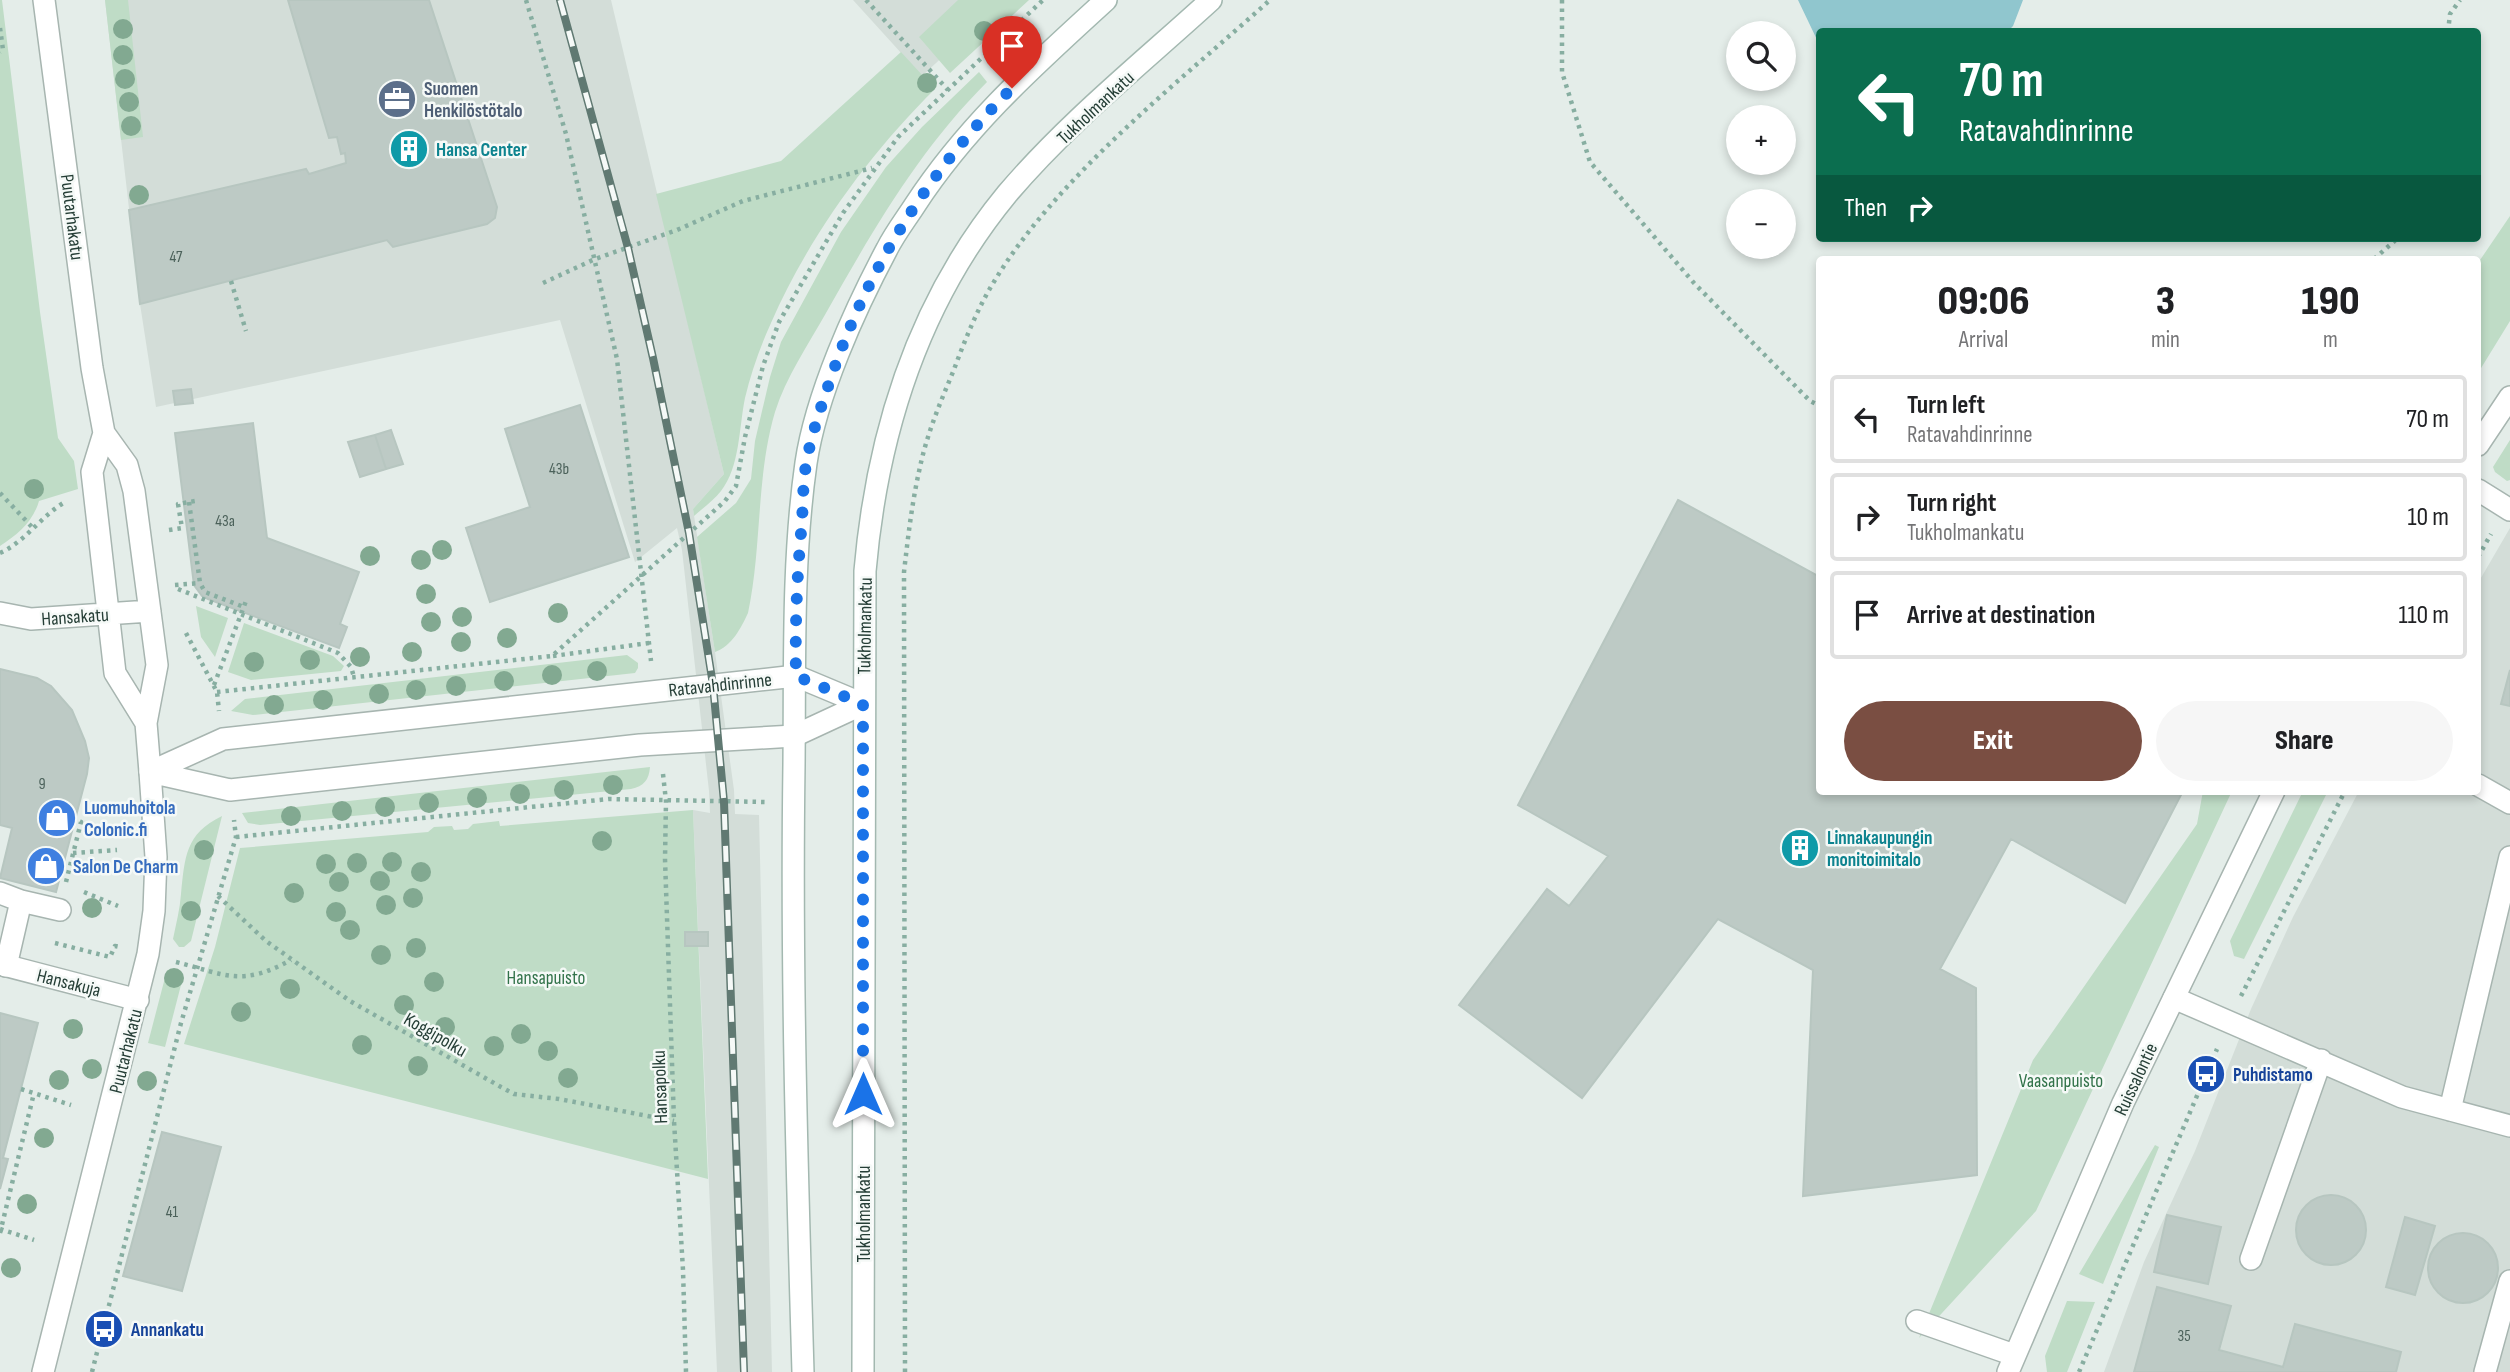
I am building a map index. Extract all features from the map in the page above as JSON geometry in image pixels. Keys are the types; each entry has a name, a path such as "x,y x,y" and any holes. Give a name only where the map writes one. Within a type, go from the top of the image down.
{"street":[{"name":"Puutarhakatu","path":"43,1372 138,1000 154,911 156,857 146,723 157,665 134,491 127,465 104,433 92,368 44,0"},
{"path":"803,1372 796,1143 794,737 795,602 807,461 826,391 844,339 889,245 935,174 972,129 1027,72 1106,0"},
{"name":"Tukholmankatu","path":"863,1372 864,571 876,480 897,400 934,310 978,234 1015,186 1079,120 1211,0"},
{"path":"2481,440 2510,397"},
{"name":"Puutarhakatu","path":"104,433 92,472 114,673 146,723"},
{"path":"2481,492 2510,510"},
{"name":"Hansakatu","path":"0,613 31,619 150,611"},
{"name":"Ratavahdinrinne","path":"150,772 223,739 796,676 863,704"},
{"path":"150,772 230,790 640,745 794,737 863,704"},
{"path":"2481,787 2510,803"},
{"name":"Ruissalontie","path":"2011,1364 2123,1103 2272,795"},
{"path":"2449,1110 2510,857"},
{"path":"0,893 60,910"},
{"path":"3,965 21,901"},
{"name":"Hansakuja","path":"3,965 138,1000"},
{"path":"2174,998 2402,1097 2510,1126"},
{"path":"2251,1259 2320,1060"},
{"path":"2485,1372 2510,1281"},
{"path":"1917,1321 2011,1364"}],"path":[{"path":"217,692 649,643 617,359 566,134 526,0"},
{"path":"866,0 948,90"},
{"path":"552,656 715,512 736,486 763,366 779,323 843,213 898,137 1043,0"},
{"path":"905,1372 904,572 920,467 933,419 972,321 996,278 1028,235 1104,149 1270,0"},
{"path":"1562,0 1562,72 1590,162 1694,283 1816,404"},
{"path":"2449,28 2451,14 2460,0"},
{"path":"0,28 3,50 0,52"},
{"path":"543,283 595,259 677,230 743,201 873,168"},
{"path":"2377,256 2393,242"},
{"path":"231,281 246,331"},
{"path":"0,493 32,527"},
{"path":"182,528 178,504 192,502 200,583 205,592 245,604 214,686"},
{"path":"200,583 170,586 338,653 351,667 354,677"},
{"path":"92,1372 197,967 236,837 609,799 763,802"},
{"name":"Hansapolku","path":"666,801 674,1121 686,1372"},
{"path":"60,910 80,822 75,820"},
{"path":"73,853 117,850"},
{"path":"65,888 94,895 118,906"},
{"name":"Koggipolku","path":"218,896 291,960 350,1000 514,1094 559,1099 674,1121"},
{"path":"14,932 110,957 114,946"},
{"path":"197,967 230,976 251,977 291,960"},
{"path":"21,1089 71,1105"},
{"path":"34,1093 0,1231 34,1240"},
{"path":"2079,1372 2127,1259"}],"shaded area":[{"path":"105,0 611,0 724,474 693,509 715,652 735,814 759,815 772,1372 717,1372 693,810 710,813 709,791 682,550 677,528 635,562 560,320 156,407 140,304"},
{"path":"853,0 1004,0 922,76"},
{"path":"2510,528 2510,1372 2104,1372 2144,1262 2195,1151 2251,1009 2293,917 2357,795 2481,795 2481,578"}],"green space":[{"path":"0,0 58,438 74,461 78,489 39,501 24,527 0,546"},
{"path":"105,0 128,0 143,137 121,140"},
{"path":"958,0 1029,0 950,73 919,37"},
{"path":"901,52 935,89 864,169 842,198 803,260 786,291 756,360 745,398 732,470 721,491 694,516 693,509 724,474 656,194 781,161"},
{"path":"979,72 987,82 940,135 899,192 861,251 785,386 769,436 748,613 731,641 715,652 697,537 736,503 751,479 755,441 781,342 841,232 886,167 922,127"},
{"path":"2510,216 2510,321 2481,368 2481,259"},
{"path":"2510,440 2510,480 2507,481 2495,472 2493,467"},
{"path":"196,606 228,618 215,657 201,637"},
{"path":"244,623 333,656 344,666 341,671 251,680 228,672"},
{"path":"627,655 638,663 635,673 253,715 231,711 245,699"},
{"path":"650,767 645,782 631,789 260,825 248,823 242,813"},
{"name":"Vaasanpuisto","path":"2202,795 2230,795 2036,1211 1919,1338 2033,1060 2197,824"},
{"path":"2301,795 2326,795 2244,959 2234,956 2230,941"},
{"name":"Hansapuisto","path":"693,810 708,1179 184,1044 215,947 240,848 428,832 434,827 468,829 473,824 499,821 500,826"},
{"path":"222,816 191,941 184,947 179,947 173,939 189,848 201,831"},
{"path":"167,970 177,973 182,981 165,1047 148,1043"},
{"path":"2155,1145 2159,1147 2103,1284 2079,1274"},
{"path":"2067,1301 2095,1302 2067,1372 2047,1372 2045,1356"}],"water":[{"path":"1798,0 2023,0 2011,28 1816,28 1816,38"}],"building":[{"name":"Hansa Center","path":"288,0 429,0 497,207 495,218 487,224 393,247 387,240 140,304 129,210 306,169 309,174 346,163 345,153 341,154 337,137 329,138"},
{"path":"191,389 193,403 175,405 173,391"},
{"path":"580,405 629,557 490,602 466,528 530,507 505,429"},
{"path":"253,423 267,538 359,572 340,624 347,627 339,648 208,599 202,596 194,585 175,433"},
{"path":"391,430 403,464 386,469 375,435"},
{"path":"375,435 386,469 360,477 348,442"},
{"name":"Linnakaupungin monitoimitalo","path":"1678,500 1816,575 1816,795 2181,795 2125,903 2011,839 1940,969 1976,988 1977,1175 1803,1196 1813,970 1718,919 1582,1098 1459,1005 1547,889 1569,906 1608,856 1518,805"},
{"path":"0,669 37,678 51,686 72,710 85,741 89,758 87,774 56,892 0,878 12,828 0,825"},
{"path":"2510,670 2510,706 2501,704"},
{"path":"685,932 708,932 708,946 685,946"},
{"path":"0,1013 38,1023 3,1158 8,1159 0,1189"},
{"path":"162,1132 221,1147 182,1291 123,1276"},
{"path":"2331,1195 2356,1205 2366,1230 2356,1255 2331,1265 2306,1255 2296,1230 2306,1205"},
{"path":"2167,1215 2221,1227 2208,1284 2154,1272"},
{"path":"2405,1217 2435,1226 2415,1295 2386,1287"},
{"path":"2463,1233 2488,1243 2498,1268 2488,1293 2463,1303 2438,1293 2428,1268 2438,1243"},
{"path":"2157,1287 2231,1306 2219,1350 2283,1367 2295,1324 2401,1352 2396,1372 2134,1372"}],"railway":[{"path":"560,0 628,248 653,358 689,533 713,685 724,802 744,1372"}],"place":[{"name":"Suomen Henkilöstötalo","path":"397,99"},
{"name":"Hansa Center","path":"409,149"},
{"name":"Luomuhoitola Colonic.fi","path":"57,818"},
{"name":"Linnakaupungin monitoimitalo","path":"1800,848"},
{"name":"Salon De Charm","path":"46,866"},
{"name":"Puhdistamo","path":"2206,1074"},
{"name":"Annankatu","path":"104,1329"}],"route":[{"path":"863,1094 863,704 796,676 795,602 807,461 815,425 844,339 889,245 935,174 980,120 1012,88"}]}
